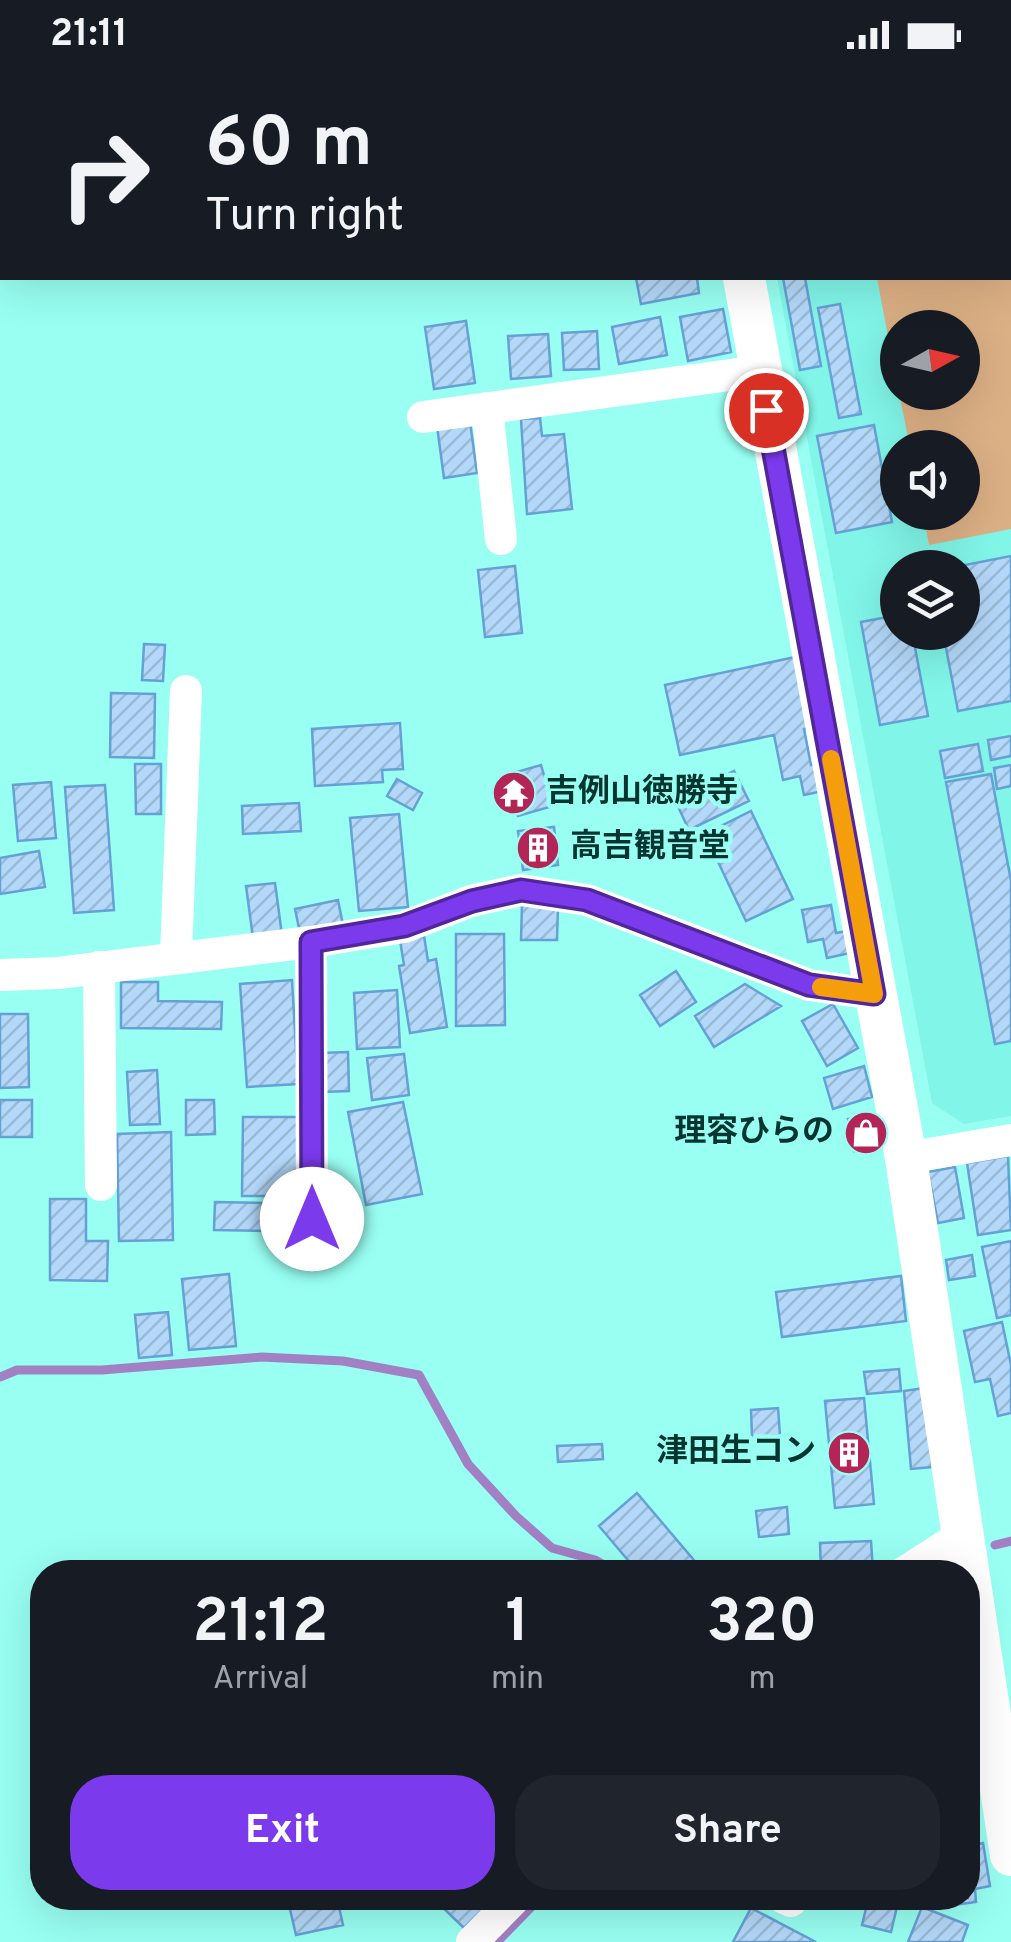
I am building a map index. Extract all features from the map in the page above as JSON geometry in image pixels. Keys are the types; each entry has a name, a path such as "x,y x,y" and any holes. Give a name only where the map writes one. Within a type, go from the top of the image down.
{"street":[{"path":"744,280 906,1158 968,1560"},
{"path":"423,418 759,372"},
{"path":"486,408 501,539"},
{"path":"176,956 186,691"},
{"path":"0,975 311,942 404,926 472,901 521,890 587,900 809,985 874,994"},
{"path":"311,942 312,1219"},
{"path":"98,967 101,1184"},
{"path":"906,1158 1011,1140"},
{"path":"924,1560 964,1534"},
{"path":"980,1643 1011,1855"},
{"path":"472,1942 503,1910"}],"shaded area":[{"path":"777,280 1011,280 1011,1116 964,1124 932,1103"},
{"path":"877,280 1011,280 1011,529 929,545 926,530 980,530 980,430 907,430 902,410 980,410 980,310 883,310"}],"building":[{"path":"636,280 697,280 699,293 641,304"},
{"path":"783,280 805,280 821,366 800,370"},
{"path":"840,304 861,414 839,418 818,308"},
{"path":"723,309 731,352 688,361 680,317"},
{"path":"660,317 667,355 619,364 612,327"},
{"path":"466,321 475,383 434,389 425,327"},
{"path":"597,331 599,369 564,370 562,333"},
{"path":"548,334 551,376 511,379 508,336"},
{"path":"540,418 542,436 564,434 572,509 527,514 521,419"},
{"path":"470,422 477,473 444,478 437,426"},
{"path":"874,425 880,457 880,524 836,533 817,436"},
{"path":"1011,556 1011,701 958,711 946,650 980,650 980,562"},
{"path":"515,566 522,633 485,637 478,570"},
{"path":"880,618 880,650 915,650 928,716 880,725 861,622"},
{"path":"144,644 165,645 163,681 142,680"},
{"path":"795,657 810,728 804,729 811,765 818,764 823,791 804,795 800,776 783,780 774,735 680,755 665,685"},
{"path":"111,693 155,694 154,758 110,757"},
{"path":"400,723 403,769 382,770 383,782 315,786 312,729"},
{"path":"1011,736 1011,756 991,760 988,740"},
{"path":"978,744 983,771 945,778 940,751"},
{"path":"135,764 161,764 161,814 136,814"},
{"path":"541,765 553,806 518,816 506,775"},
{"path":"1011,765 1011,786 997,789 994,768"},
{"path":"734,771 749,801 689,830 675,800"},
{"path":"991,774 1011,881 1011,1041 995,1044 946,782"},
{"path":"397,779 422,793 413,810 387,796"},
{"path":"51,782 56,838 18,841 13,785"},
{"path":"105,785 114,910 74,913 65,787"},
{"path":"299,803 301,831 243,834 242,806"},
{"path":"751,811 793,899 746,921 705,834"},
{"path":"399,814 408,907 359,911 350,818"},
{"name":"高吉観音堂","path":"554,827 558,865 523,870 518,831"},
{"path":"39,851 45,887 0,894 0,858"},
{"path":"275,883 282,935 253,938 246,886"},
{"path":"338,900 343,925 300,933 295,909"},
{"path":"522,905 558,906 557,940 521,940"},
{"path":"831,905 836,933 847,931 850,953 827,958 823,939 808,942 802,910"},
{"path":"456,934 504,934 505,1025 456,1026"},
{"path":"424,936 428,961 436,959 447,1027 410,1033 399,966 404,965 400,940"},
{"path":"676,971 696,1002 660,1026 640,995"},
{"path":"292,980 298,1084 247,1087 240,984"},
{"path":"121,982 158,982 158,1001 222,1002 221,1029 121,1028"},
{"path":"745,984 781,1006 714,1047 695,1016"},
{"path":"397,990 400,1047 357,1049 354,993"},
{"path":"833,1004 858,1048 827,1066 802,1021"},
{"path":"0,1014 28,1014 29,1087 0,1088"},
{"path":"348,1052 349,1091 323,1092 321,1053"},
{"path":"404,1054 409,1095 372,1100 367,1058"},
{"path":"864,1066 872,1097 833,1109 824,1078"},
{"path":"157,1070 160,1124 130,1125 127,1072"},
{"path":"0,1100 32,1100 32,1137 0,1137"},
{"path":"186,1100 214,1100 215,1134 186,1135"},
{"path":"403,1102 422,1194 366,1205 348,1112"},
{"name":"理容ひらの","path":"879,1114 884,1146 854,1151 848,1119"},
{"path":"243,1117 300,1117 300,1196 242,1196"},
{"path":"171,1132 173,1240 119,1241 117,1134"},
{"path":"1008,1156 1011,1230 978,1235 967,1163"},
{"path":"955,1167 964,1218 938,1223 928,1172"},
{"path":"50,1199 86,1199 86,1241 108,1241 107,1281 50,1280"},
{"path":"215,1202 264,1203 264,1231 214,1230"},
{"path":"1011,1241 1011,1315 997,1318 982,1247"},
{"path":"972,1255 975,1276 949,1280 946,1260"},
{"path":"229,1274 236,1346 189,1350 182,1279"},
{"path":"901,1276 906,1321 782,1337 776,1292"},
{"path":"168,1312 172,1355 139,1358 135,1315"},
{"path":"1002,1322 1011,1365 1011,1413 998,1416 990,1379 975,1382 964,1331"},
{"path":"899,1369 901,1391 867,1394 864,1372"},
{"path":"924,1388 932,1467 911,1469 904,1391"},
{"name":"津田生コン","path":"864,1398 874,1504 835,1508 825,1401"},
{"path":"778,1408 780,1435 752,1437 751,1410"},
{"path":"602,1444 603,1459 558,1462 557,1446"},
{"path":"637,1493 694,1560 628,1560 599,1526"},
{"path":"787,1507 789,1534 759,1537 756,1511"},
{"path":"871,1541 872,1560 821,1560 820,1543"},
{"path":"983,1843 990,1886 980,1888"},
{"path":"290,1910 340,1910 343,1925 296,1935"},
{"path":"445,1910 482,1910 464,1928"},
{"path":"750,1910 755,1910 816,1942 733,1942"},
{"path":"866,1910 896,1910 891,1932 862,1925"},
{"path":"921,1910 968,1925 962,1942 908,1942"}],"waterway":[{"path":"0,1377 17,1370 102,1370 262,1357 343,1361 419,1375 468,1464 516,1516 552,1548 595,1560"},
{"path":"995,1545 1011,1541"},
{"path":"497,1942 528,1910"}],"slow traffic":[{"path":"821,987 874,994 831,759"}],"place":[{"name":"吉例山徳勝寺","path":"514,793"},
{"name":"高吉観音堂","path":"538,848"},
{"name":"理容ひらの","path":"866,1133"},
{"name":"津田生コン","path":"849,1453"}],"route":[{"path":"312,1219 311,942 404,926 472,901 521,890 587,900 809,985 874,994 766,410"}]}
